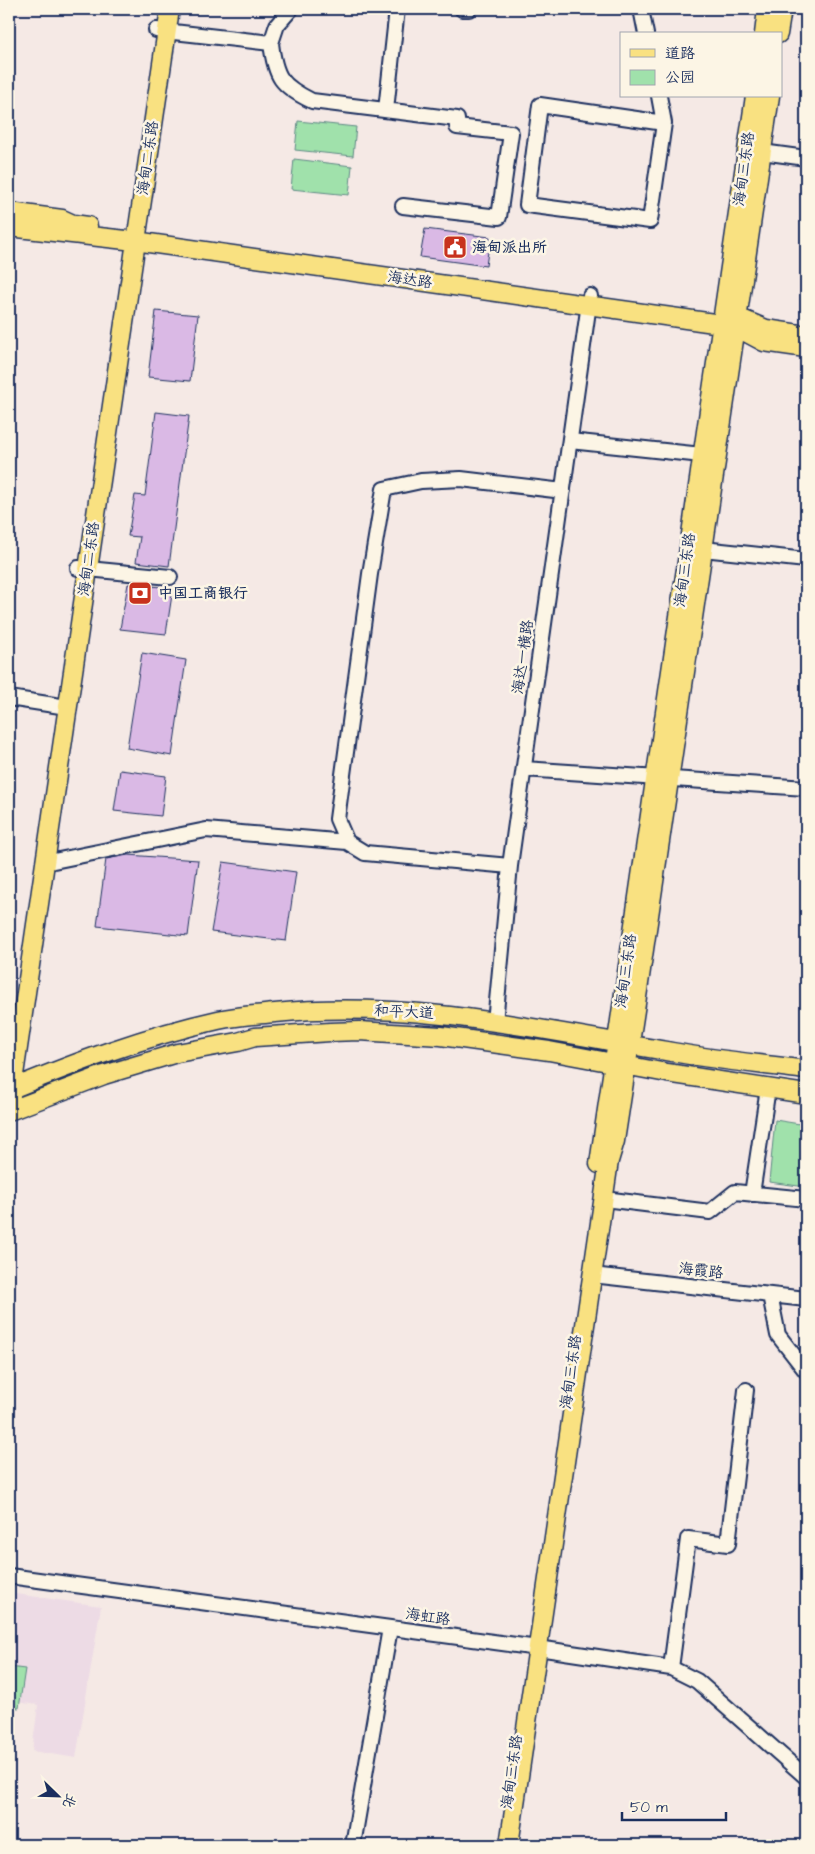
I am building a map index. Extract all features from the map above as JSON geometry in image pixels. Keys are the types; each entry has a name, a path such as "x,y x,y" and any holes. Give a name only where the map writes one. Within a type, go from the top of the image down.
{"main road":[{"name":"海甸二东路","path":"9,1031 62,709 83,568 161,30 159,9"},
{"name":"海甸二东路","path":"161,30 170,9"},
{"path":"764,32 768,9"},
{"path":"778,32 782,9"},
{"name":"海甸三东路","path":"662,777 702,455 729,321 755,98"},
{"path":"509,1845 535,1647 604,1199 620,1063 662,777 703,549 729,321 762,152 770,98"},
{"name":"海达路","path":"9,212 62,219 73,224 131,236 729,321 806,335"},
{"name":"海达路","path":"9,227 45,232 131,236"},
{"name":"海达路","path":"729,321 764,342 806,348"},
{"name":"海甸二东路","path":"9,1110 10,1089 44,863 62,709"},
{"name":"和平大道","path":"10,1089 108,1051 219,1020 297,1011 330,1010 432,1013 623,1042 681,1054 806,1070"},
{"name":"和平大道","path":"9,1110 150,1060 255,1037 359,1031 441,1036 806,1094"},
{"name":"海甸三东路","path":"501,1845 535,1647 592,1226 620,1063"}],"street":[{"path":"291,9 277,25 271,43 276,70 282,81 293,92 312,101 457,119 457,126 511,133 499,217 404,206"},
{"path":"386,110 398,9"},
{"path":"462,9 469,9"},
{"path":"642,9 646,32"},
{"path":"161,30 271,43"},
{"path":"659,98 664,122 650,221 527,205 540,105 664,122"},
{"path":"762,152 806,158"},
{"name":"海达一横路","path":"494,1022 510,866 589,301"},
{"path":"570,441 702,455"},
{"path":"347,842 337,820 370,574 384,489 421,480 460,480 563,491"},
{"path":"703,549 806,560"},
{"path":"83,568 170,577"},
{"path":"9,698 62,709"},
{"path":"9,705 62,709"},
{"path":"524,769 806,788"},
{"path":"44,863 206,830 347,842 365,853 510,866"},
{"path":"752,1194 768,1088"},
{"path":"604,1199 710,1212 735,1192 806,1199"},
{"name":"海霞路","path":"592,1275 806,1299"},
{"path":"770,1296 778,1335 806,1371"},
{"path":"671,1668 688,1539 728,1544 746,1390"},
{"name":"海虹路","path":"9,1576 535,1647 671,1668 697,1681 806,1777"},
{"path":"353,1845 390,1628"}],"shaded area":[{"path":"9,1593 101,1606 76,1758 32,1751 38,1705 9,1701"}],"green space":[{"path":"298,121 356,127 353,156 295,150"},
{"path":"294,159 352,166 349,195 291,189"},
{"path":"775,1120 806,1125 806,1187 769,1182"},
{"path":"9,1667 25,1669 19,1708 9,1707"}],"building":[{"name":"海甸派出所","path":"425,229 490,237 486,266 420,257"},
{"path":"156,311 198,315 190,381 148,377"},
{"path":"156,412 189,416 169,566 136,562 140,537 128,536 135,495 145,496"},
{"path":"128,584 173,588 166,634 120,629"},
{"path":"142,653 186,660 172,756 127,748"},
{"path":"120,770 166,776 161,816 114,811"},
{"path":"128,855 198,860 188,936 97,926 106,859"},
{"path":"223,862 296,872 286,941 211,932"}],"place":[{"name":"海甸派出所","path":"455,247"},
{"name":"中国工商银行","path":"140,593"}]}
